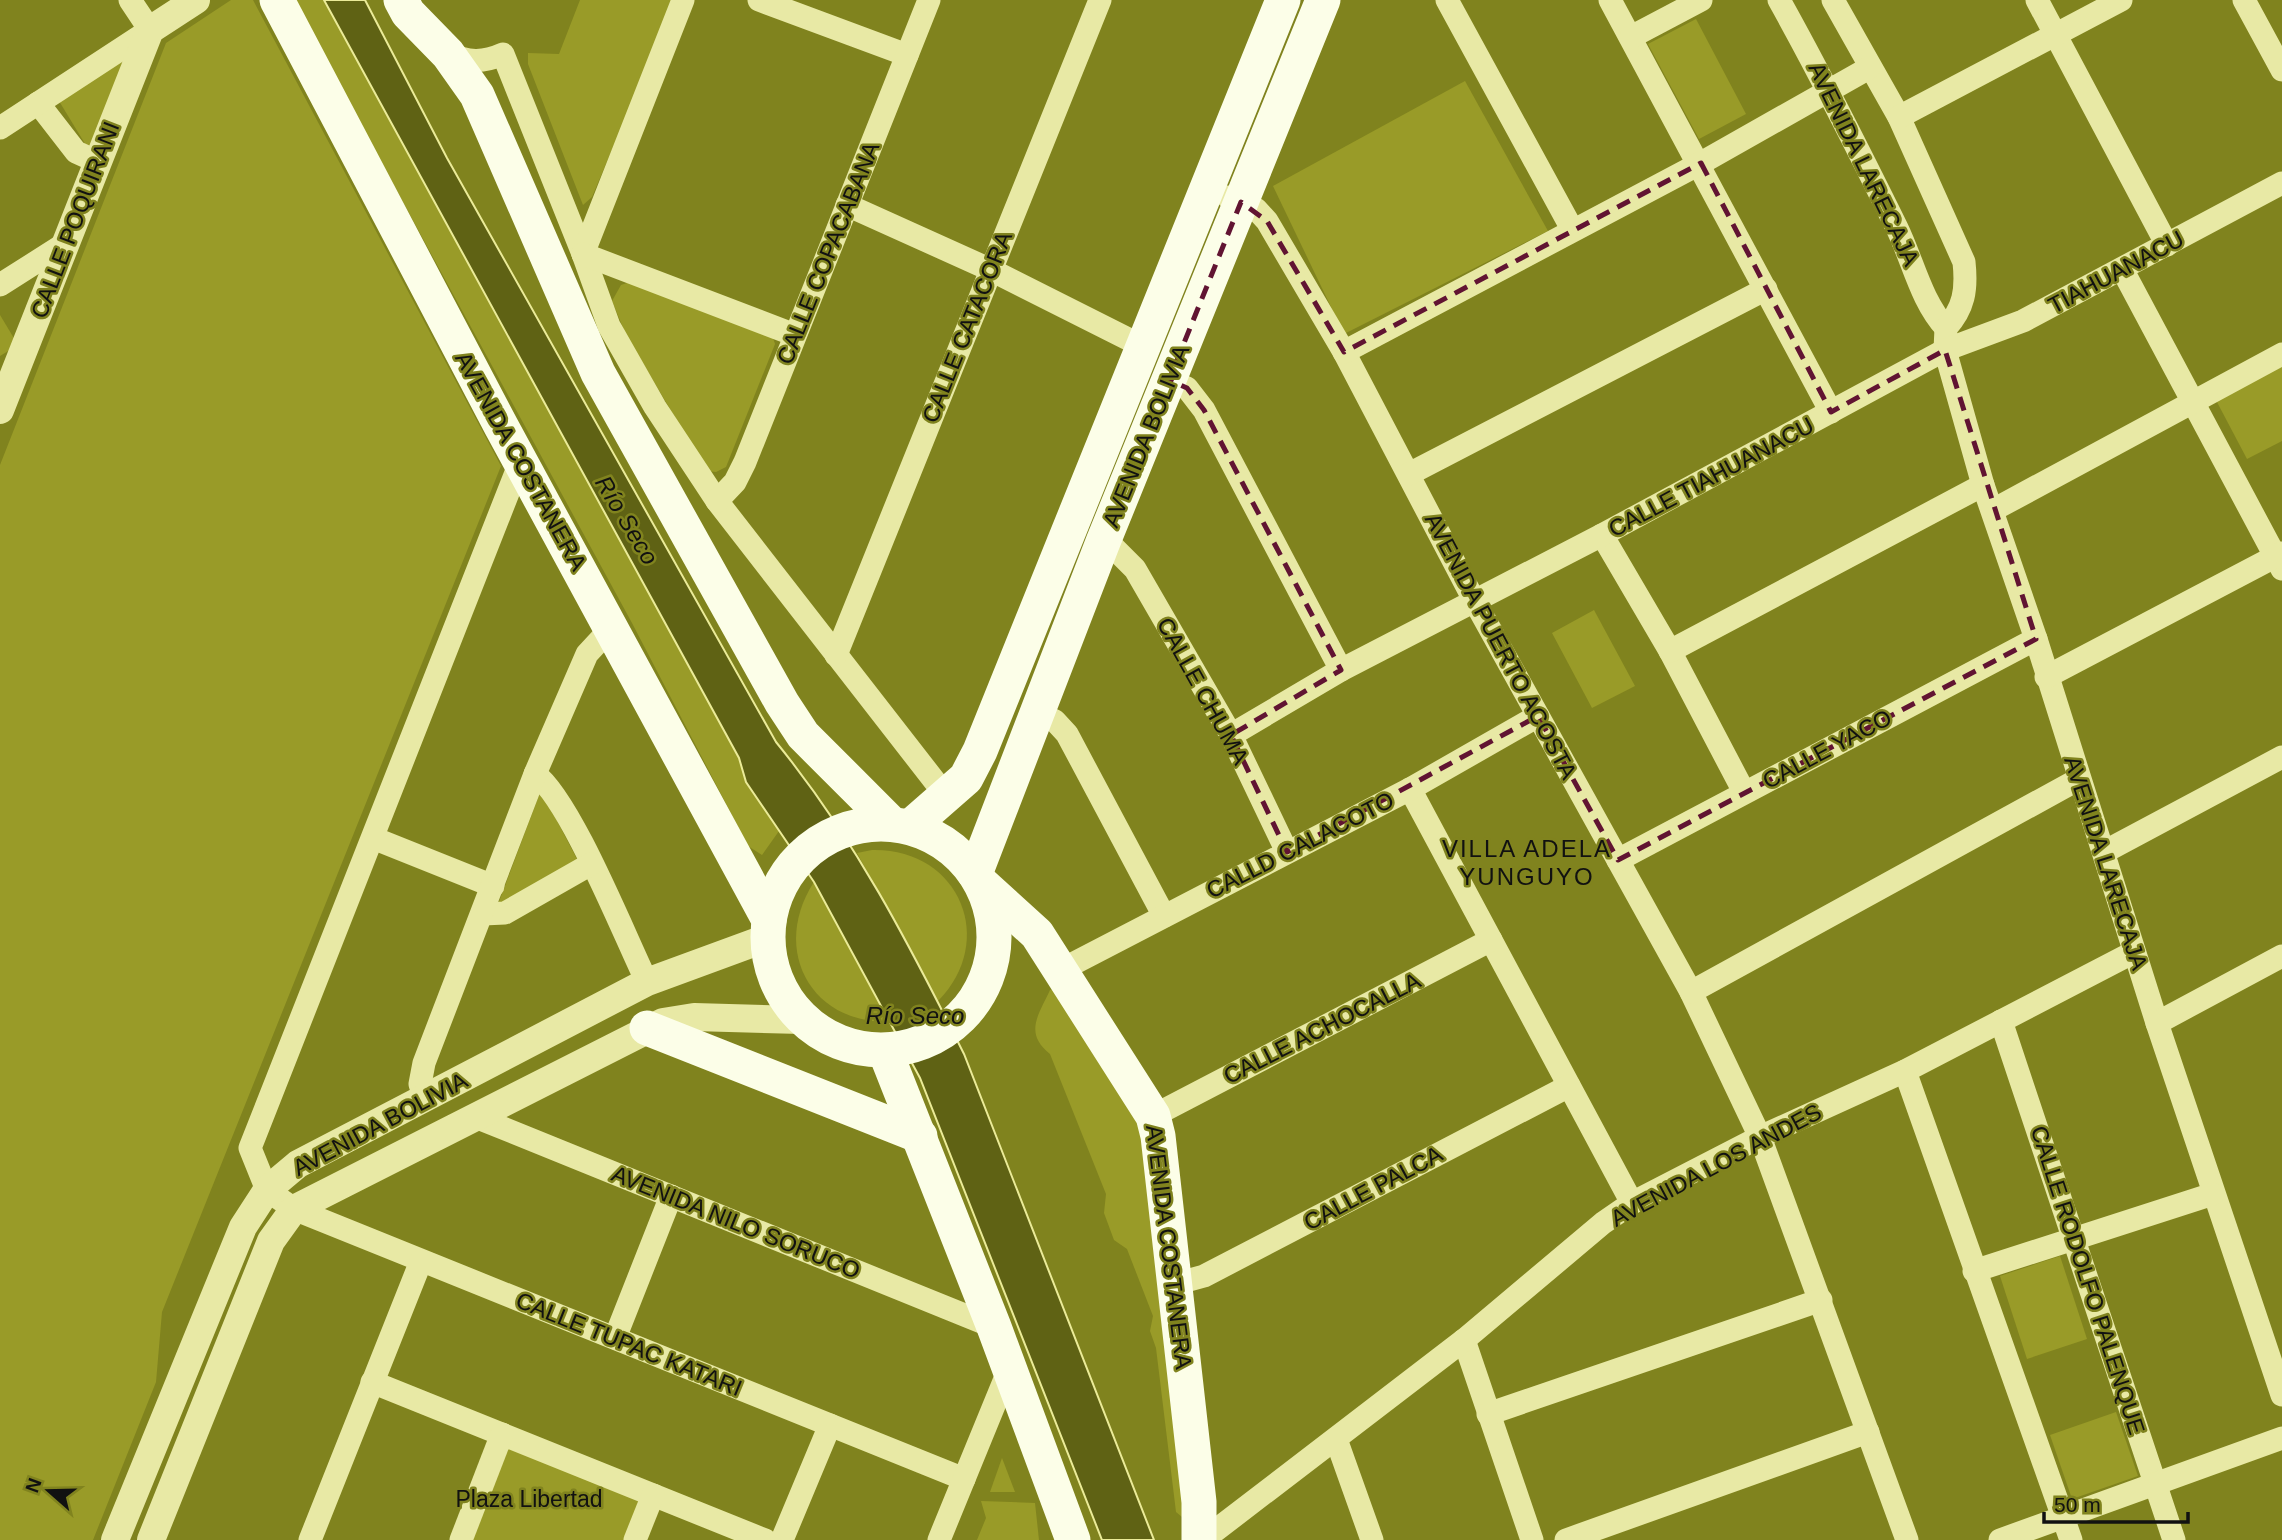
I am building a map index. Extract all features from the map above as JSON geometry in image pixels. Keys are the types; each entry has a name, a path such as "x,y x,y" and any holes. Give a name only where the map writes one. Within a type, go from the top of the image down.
{"main road":[{"name":"AVENIDA COSTANERA","path":"277,0 521,460 770,920"},
{"path":"401,0 408,13 448,54 477,95 598,373 782,703 803,735 891,824"},
{"name":"AVENIDA BOLIVIA","path":"891,824 947,797 967,778 980,751 1283,0"},
{"name":"AVENIDA BOLIVIA","path":"978,879 1103,542 1323,0"},
{"path":"891,824 944,842 978,879 993,921 992,959 987,977 968,1010 939,1035 894,1050 849,1046 824,1035 802,1020 777,982 770,920 791,868 819,842 853,827 891,824"},
{"name":"AVENIDA COSTANERA","path":"978,879 1037,934 1153,1116 1158,1136 1175,1284 1201,1540"},
{"path":"647,1028 920,1136"},
{"path":"894,1050 920,1136 1073,1540"}],"street":[{"path":"131,0 150,30"},
{"path":"0,128 196,0"},
{"path":"583,254 682,0"},
{"path":"759,0 907,55"},
{"name":"CALLE COPACABANA","path":"717,501 735,482 745,462 929,0"},
{"name":"CALLE CATACORA","path":"836,655 989,269 1100,0"},
{"path":"1447,0 1572,229"},
{"path":"1611,0 1701,163 1831,412"},
{"path":"1631,37 1701,0"},
{"name":"AVENIDA LARECAJA","path":"1779,0 1831,91 1914,265 1945,339 1983,485 2036,639 2213,1194 2282,1395"},
{"name":"AVENIDA LARECAJA","path":"1833,0 1899,117 1964,262 1966,284 1960,312 1945,339"},
{"path":"2038,0 2167,245"},
{"path":"1899,117 2120,0"},
{"path":"2244,0 2282,70"},
{"name":"CALLE POQUIRANI","path":"0,410 150,30"},
{"path":"448,54 465,61 488,61 503,54 609,326 655,407 717,501 947,797"},
{"path":"1344,352 1701,163 1869,68"},
{"path":"38,103 76,152 98,162"},
{"name":"TIAHUANACU","path":"1945,339 2022,321 2282,183"},
{"name":"AVENIDA PUERTO ACOSTA","path":"1206,189 1256,209 1267,221 1344,352 1475,602 1690,992 1760,1137 1907,1540"},
{"path":"847,205 989,269 1144,347"},
{"path":"0,285 66,243"},
{"path":"583,254 795,335"},
{"path":"2046,677 2280,560 2122,269"},
{"path":"1409,474 1766,289"},
{"name":"CALLE TIAHUANACU","path":"1231,735 1341,670 1602,536 1831,412 1945,339"},
{"path":"1993,510 2282,354"},
{"path":"1169,380 1187,388 1205,410 1341,670"},
{"path":"267,1190 250,1148 521,460"},
{"path":"1670,651 1983,485"},
{"path":"1602,536 1670,651 1744,792"},
{"name":"CALLE CHUMA","path":"1103,542 1114,547 1135,569 1231,735 1287,852"},
{"path":"425,1099 420,1084 424,1063 535,774 587,654 612,627"},
{"name":"CALLE YACO","path":"1618,860 2036,639"},
{"path":"1038,713 1055,721 1067,734 1164,916"},
{"name":"CALLD CALACOTO","path":"1059,971 1410,789 1538,716"},
{"path":"2104,852 2282,757"},
{"path":"535,774 552,791 591,864 647,982"},
{"path":"1690,992 2079,779"},
{"path":"1410,789 1632,1203"},
{"path":"373,838 493,886"},
{"path":"483,915 505,913 591,864"},
{"name":"AVENIDA BOLIVIA","path":"115,1540 243,1227 267,1190 298,1164 770,920"},
{"name":"CALLE ACHOCALLA","path":"1153,1116 1491,940"},
{"name":"AVENIDA LOS ANDES","path":"1201,1540 1464,1340 1603,1223 1632,1203 1760,1137 1905,1070 2134,952"},
{"path":"2157,1023 2282,956"},
{"name":"AVENIDA BOLIVIA","path":"151,1540 271,1241 294,1209 478,1118 647,1028 694,1017 802,1020"},
{"name":"CALLE RODOLFO PALENQUE","path":"2001,1021 2174,1540"},
{"path":"1905,1070 1973,1271 2071,1540"},
{"name":"CALLE PALCA","path":"1175,1284 1204,1276 1569,1086"},
{"name":"AVENIDA NILO SORUCO","path":"478,1118 994,1327"},
{"name":"CALLE TUPAC KATARI","path":"267,1190 294,1209 964,1479"},
{"path":"1973,1271 2213,1194"},
{"path":"615,1338 671,1196"},
{"path":"315,1538 372,1382 421,1261"},
{"path":"1488,1414 1821,1300"},
{"path":"1464,1340 1532,1540"},
{"path":"939,1540 1009,1368"},
{"path":"372,1382 765,1540"},
{"path":"782,1540 830,1425"},
{"path":"1566,1540 1868,1432"},
{"path":"461,1540 502,1434"},
{"path":"2000,1540 2282,1438"},
{"path":"1336,1439 1373,1540"},
{"path":"635,1540 653,1495"}],"highlighted area":[{"path":"1701,163 1831,412 1945,350 2036,639 1618,860 1538,716 1287,852 1231,735 1341,670 1204,410 1187,388 1169,380 1241,202 1267,221 1344,352"}],"green space":[{"path":"231,0 253,0 501,466 162,1312 156,1382 93,1540 0,1540 0,465 166,43"},
{"path":"293,0 324,0 739,758 746,782 779,831 762,855 748,846 632,623"},
{"path":"580,0 675,0 592,197 583,205 528,64 528,53 559,54"},
{"path":"1696,19 1746,114 1699,139 1648,44"},
{"path":"123,61 96,144 87,147 59,101"},
{"path":"1465,81 1548,231 1344,334 1273,186"},
{"path":"630,282 773,338 775,344 726,467 716,472 707,471 626,335 612,301 621,285"},
{"path":"0,315 18,345 0,356"},
{"path":"2282,344 2282,441 2247,459 2208,385"},
{"path":"1594,610 1635,686 1592,708 1552,633"},
{"path":"541,790 580,865 497,907"},
{"path":"872,850 902,853 927,864 947,881 960,902 966,926 965,951 956,977 938,1001 857,853"},
{"path":"814,882 889,1022 861,1019 837,1010 819,996 805,977 798,956 796,932 802,907"},
{"path":"1054,989 1138,1114 1190,1510 1182,1517 1176,1512 1156,1348 1150,1331 1153,1316 1127,1249 1114,1240 1104,1213 1106,1194 1050,1054 1037,1039 1035,1031 1041,1008 1050,990"},
{"path":"2060,1256 2087,1339 2027,1359 2000,1276"},
{"path":"2116,1412 2138,1476 2072,1499 2050,1435"},
{"name":"Plaza Libertad","path":"505,1446 643,1501 628,1540 468,1540"},
{"path":"1002,1458 1015,1492 990,1492"},
{"path":"981,1501 1035,1503 1039,1540 977,1540 986,1518"}],"water":[{"name":"Río Seco","path":"324,0 365,0 447,158 776,742 831,816 901,932 964,1054 1154,1540 1102,1540 920,1078 814,882 746,782 739,758"}],"district":[{"name":"VILLA ADELA YUNGUYO","path":"1527,862"}]}
